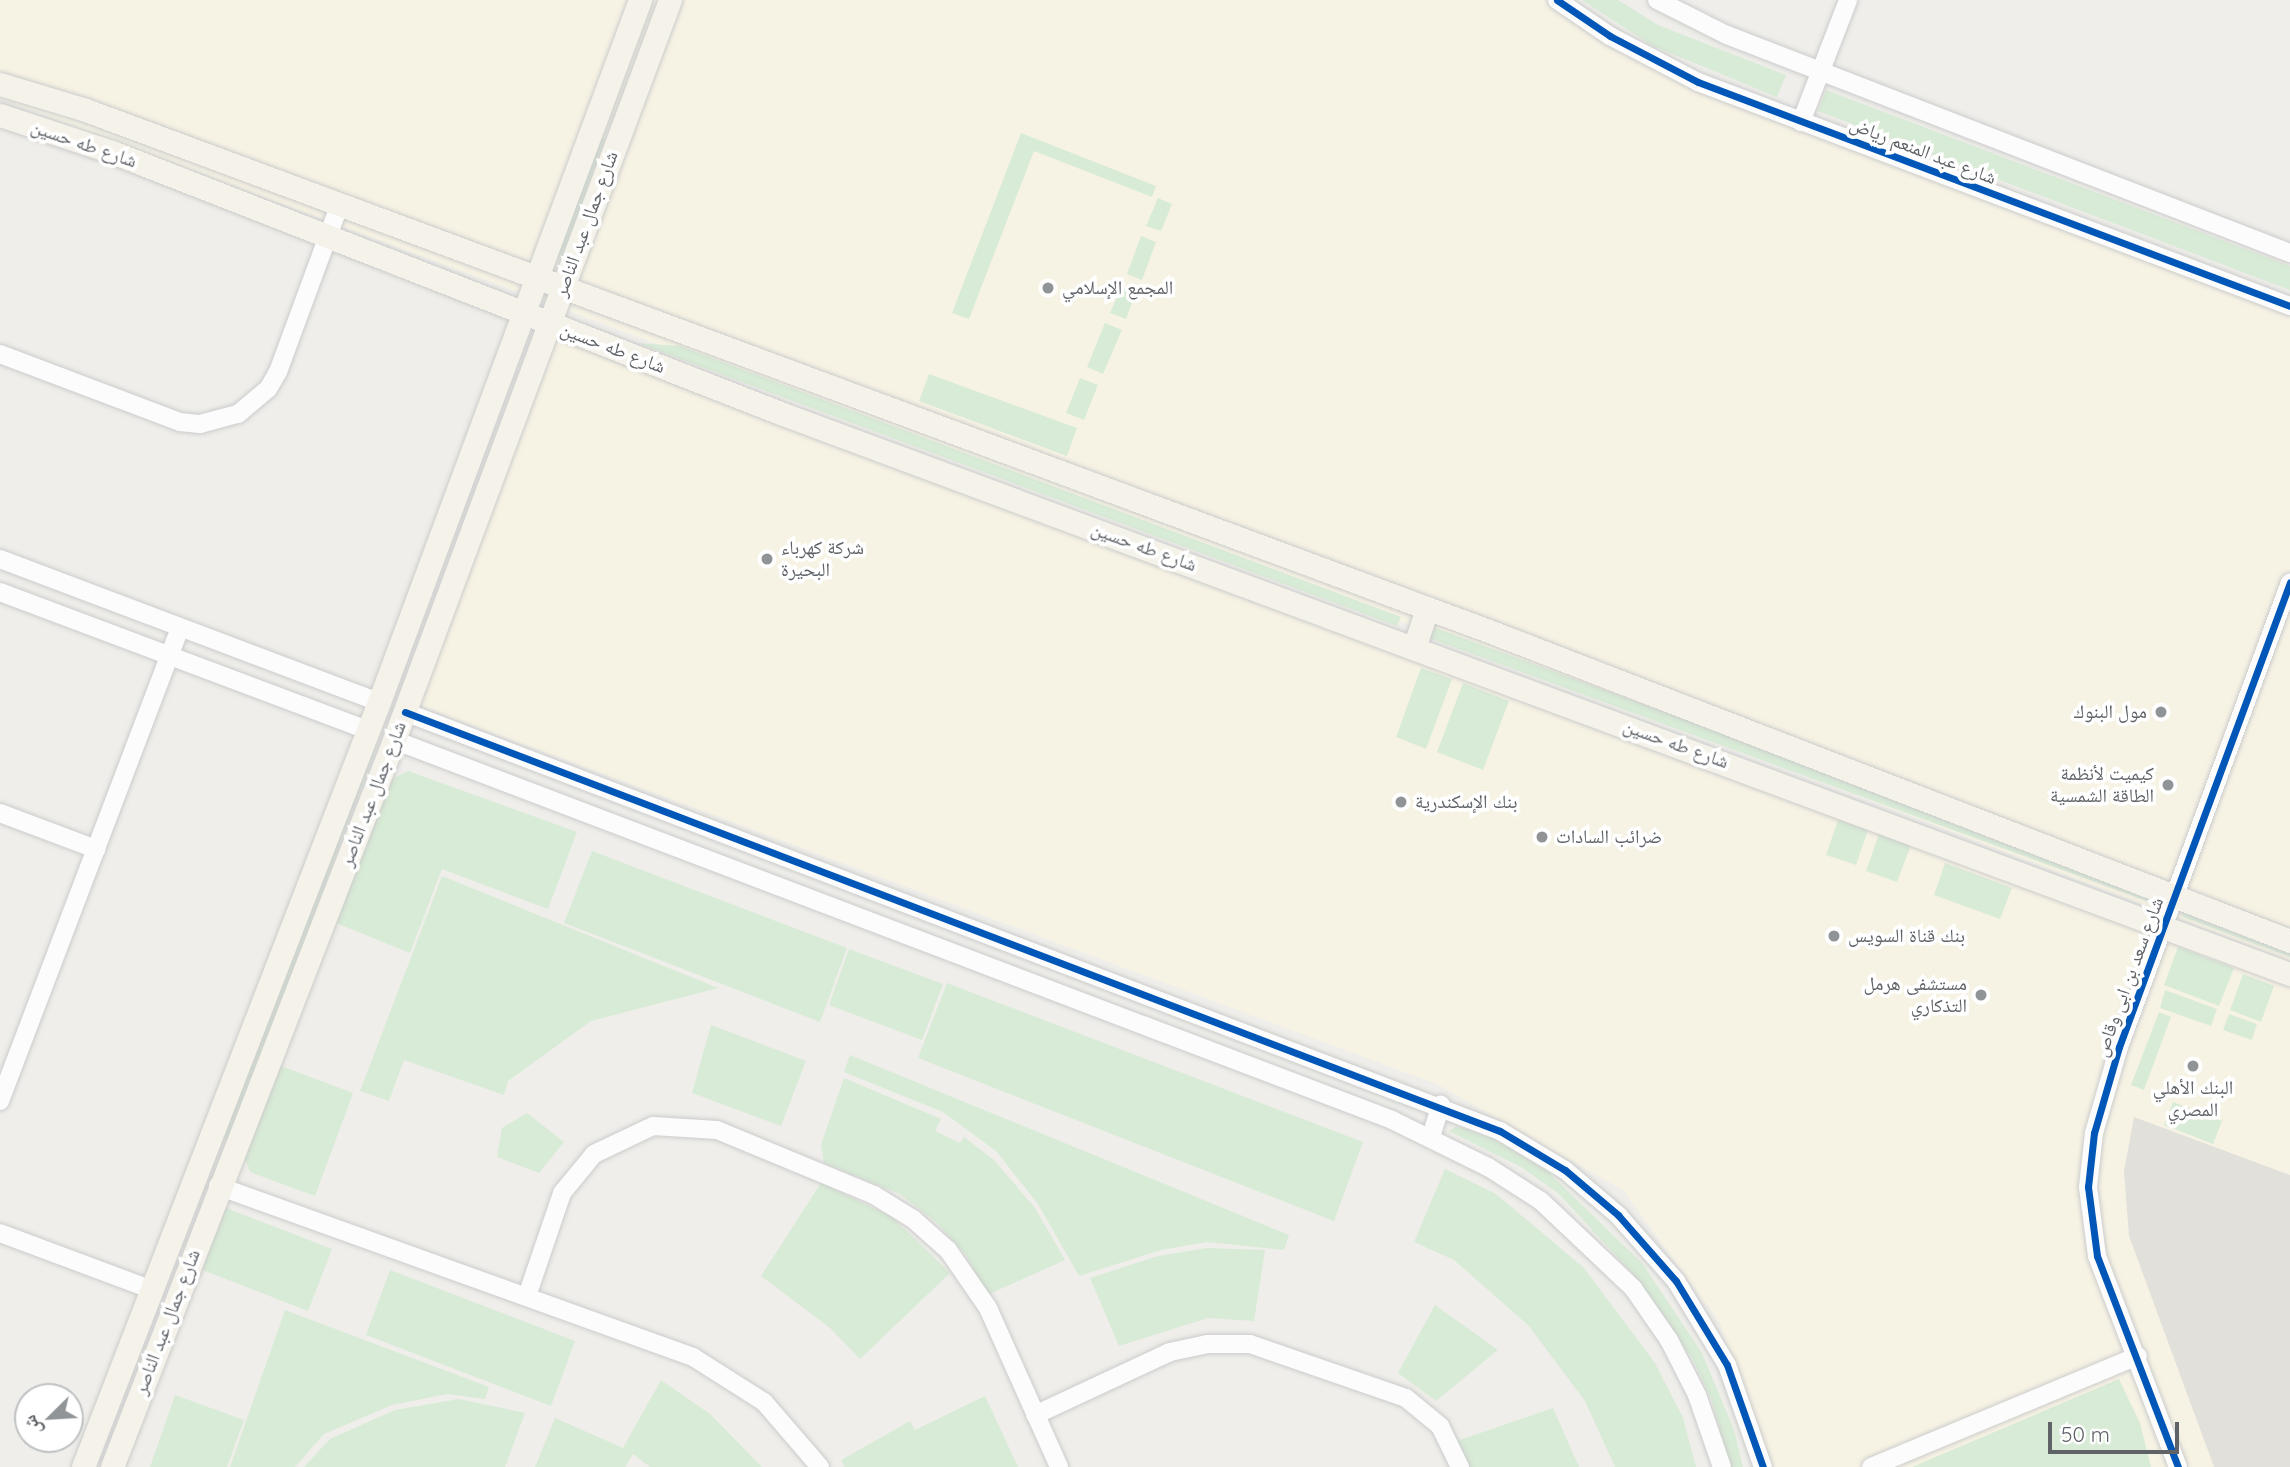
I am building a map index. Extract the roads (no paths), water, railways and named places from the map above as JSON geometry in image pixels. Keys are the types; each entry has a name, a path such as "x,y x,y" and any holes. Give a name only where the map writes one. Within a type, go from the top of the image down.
{"main road":[{"name":"شارع جمال عبد الناصر","path":"83,1467 262,998 379,702 640,0"},
{"name":"شارع جمال عبد الناصر","path":"112,1467 218,1186 405,712 670,0"},
{"name":"شارع طه حسين","path":"0,84 562,288 1427,609 2290,941"},
{"name":"شارع طه حسين","path":"0,115 328,235 551,323 2290,974"},
{"path":"561,214 586,222"},
{"path":"472,454 498,464"},
{"path":"1414,648 1427,609"},
{"path":"278,960 304,970"},
{"path":"262,998 288,1009"}],"street":[{"name":"شارع عبد المنعم رياض","path":"1557,0 1667,66 1801,122 2290,306"},
{"name":"شارع عبد المنعم رياض","path":"1657,0 1819,71 2290,253"},
{"path":"1801,122 1848,0"},
{"path":"0,354 180,422 229,418 255,403 278,372 339,206"},
{"path":"0,559 379,702"},
{"name":"شارع سعد بن ابى وقاص","path":"2178,1467 2138,1356 2097,1256 2088,1187 2094,1133 2164,926 2290,583"},
{"path":"0,592 368,730"},
{"path":"0,1101 180,628"},
{"path":"405,712 1441,1105 1500,1131 1565,1170 1656,1255 1697,1311 1727,1365 1763,1467"},
{"path":"394,740 1431,1137 1541,1200 1633,1288 1669,1340 1697,1395 1722,1467"},
{"path":"0,813 96,849"},
{"path":"1431,1137 1441,1105"},
{"path":"527,1296 555,1208 582,1166 607,1144 637,1130 669,1124 702,1126 874,1195 931,1234 976,1287 1059,1467"},
{"path":"218,1186 527,1296 718,1369 784,1421 820,1467"},
{"path":"0,1233 150,1289"},
{"path":"1035,1415 1170,1352 1207,1343 1250,1344 1406,1398 1440,1426 1460,1467"},
{"path":"1871,1467 2138,1356"}],"place":[{"name":"المجمع الإسلامي","path":"1048,288"},
{"name":"شركة كهرباء البحيرة","path":"767,559"},
{"name":"مول البنوك","path":"2161,712"},
{"name":"كيميت لأنظمة الطاقة الشمسية","path":"2168,785"},
{"name":"بنك الإسكندرية","path":"1401,802"},
{"name":"ضرائب السادات","path":"1542,837"},
{"name":"بنك قناة السويس","path":"1834,936"},
{"name":"مستشفى هرمل التذكاري","path":"1981,995"},
{"name":"البنك الأهلي المصري","path":"2193,1066"}]}
